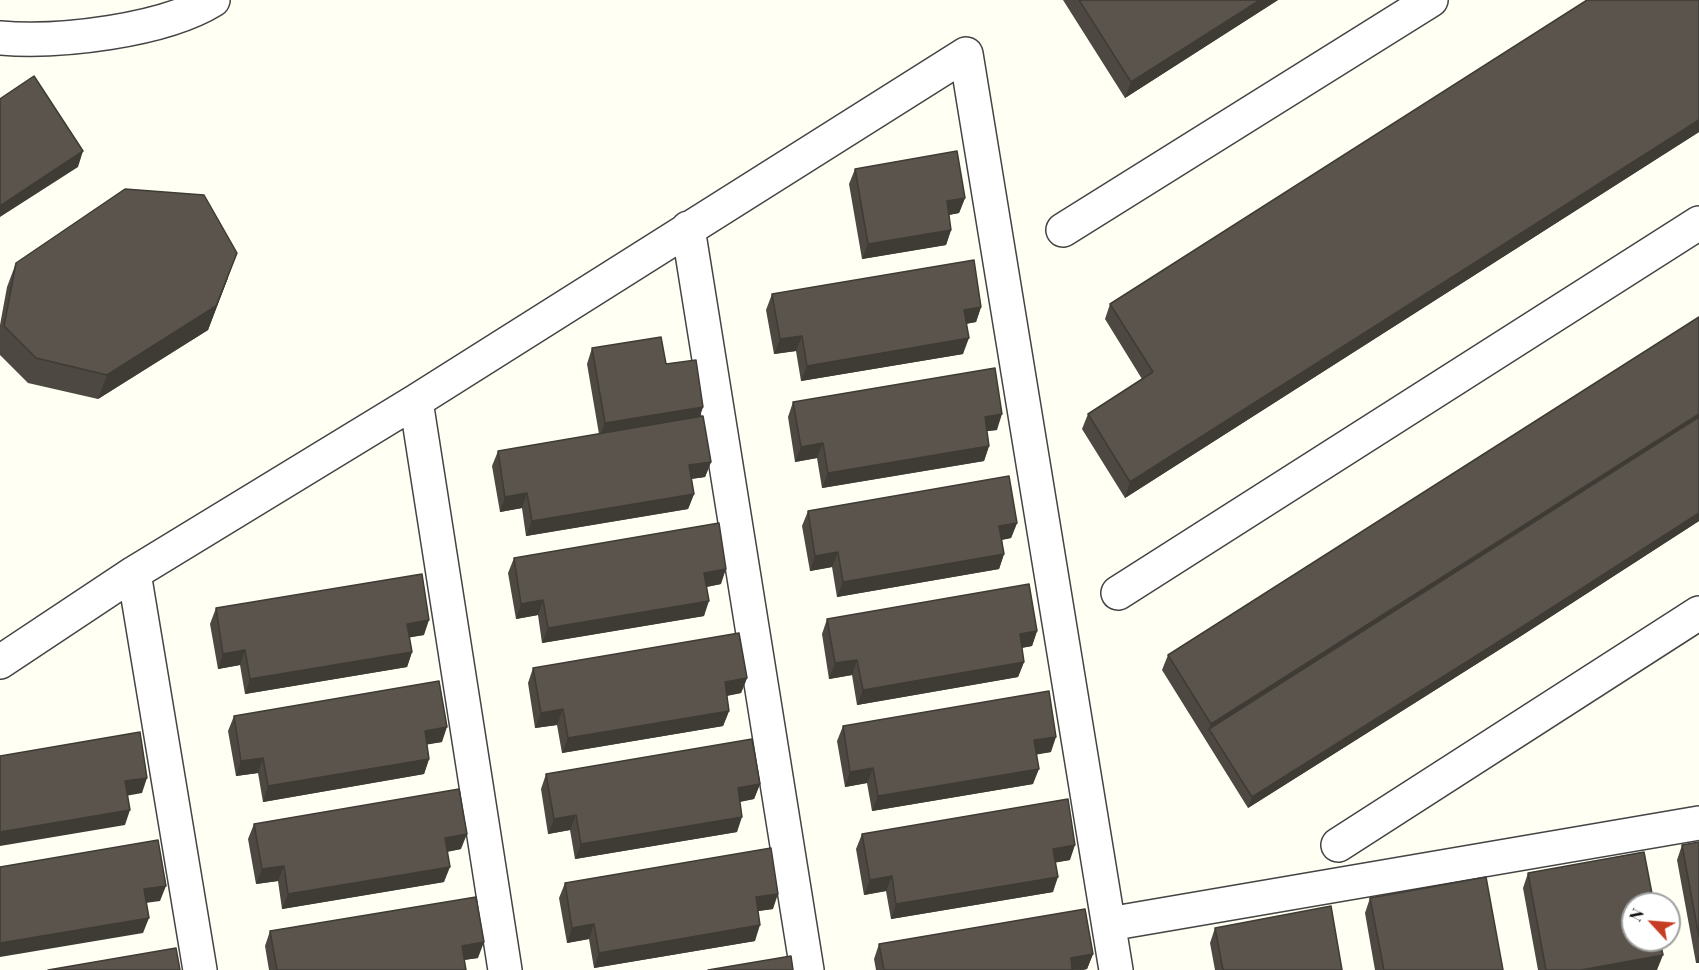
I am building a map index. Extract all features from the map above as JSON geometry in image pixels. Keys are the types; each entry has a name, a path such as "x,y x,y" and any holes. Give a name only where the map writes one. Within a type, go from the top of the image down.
{"street":[{"path":"0,38 47,39 87,36 127,29 166,20 204,6 213,0"},
{"path":"1063,230 1431,0"},
{"path":"0,662 134,573 416,401 966,54 1116,970"},
{"path":"1118,593 1699,224"},
{"path":"688,228 807,970"},
{"path":"416,401 505,970"},
{"path":"134,573 200,970"},
{"path":"1338,845 1699,613"},
{"path":"1109,924 1699,824"}],"building":[{"path":"1079,0 1260,0 1131,82"},
{"path":"1587,0 1699,0 1699,120 1130,482 1088,414 1153,372 1110,304"},
{"path":"34,76 83,151 0,206 0,99"},
{"path":"957,151 965,198 947,201 951,230 868,244 855,169"},
{"path":"125,189 204,195 237,253 216,306 107,375 36,358 4,326 16,263"},
{"path":"974,260 981,307 964,310 969,338 807,366 802,336 780,339 772,294"},
{"path":"1699,317 1699,414 1211,724 1168,655"},
{"path":"661,337 666,364 696,360 703,407 605,423 592,348"},
{"path":"995,368 1002,414 985,417 989,446 828,473 823,443 801,447 793,402"},
{"path":"703,416 711,462 689,465 694,494 532,521 527,493 505,497 498,451"},
{"path":"1699,417 1699,513 1252,797 1209,729"},
{"path":"1009,476 1017,523 999,526 1004,554 843,582 838,552 815,556 808,511"},
{"path":"719,523 726,569 704,573 709,601 548,628 543,600 521,604 514,558"},
{"path":"422,574 429,620 407,624 412,652 250,679 245,650 223,654 216,608"},
{"path":"1029,584 1037,631 1020,634 1024,662 863,690 857,660 835,663 827,619"},
{"path":"739,633 747,678 725,682 729,711 568,738 563,709 541,713 533,668"},
{"path":"439,681 447,727 425,731 429,759 268,786 263,758 241,761 234,716"},
{"path":"1049,691 1056,737 1034,740 1039,769 878,796 873,768 850,772 843,726"},
{"path":"140,732 147,778 125,781 130,810 0,832 0,756"},
{"path":"752,739 760,784 738,788 742,817 581,844 576,815 554,819 546,774"},
{"path":"459,789 467,834 445,838 450,867 288,894 284,866 262,869 254,824"},
{"path":"1068,799 1075,845 1053,849 1058,877 896,904 892,876 870,880 862,834"},
{"path":"158,840 166,886 144,889 149,918 0,943 0,867"},
{"path":"1699,842 1699,937 1682,845"},
{"path":"771,848 778,894 756,897 760,925 599,953 594,924 572,928 565,883"},
{"path":"1644,852 1652,892 1621,892 1621,952 1662,952 1663,955 1581,970 1546,970 1528,873"},
{"path":"1486,877 1503,970 1384,970 1370,898"},
{"path":"476,897 484,942 462,946 466,970 277,970 270,931"},
{"path":"1331,906 1342,970 1223,970 1215,928"},
{"path":"1085,909 1093,954 1071,958 1072,970 884,970 879,944"},
{"path":"176,948 180,970 48,970"},
{"path":"791,956 793,970 708,970"}]}
